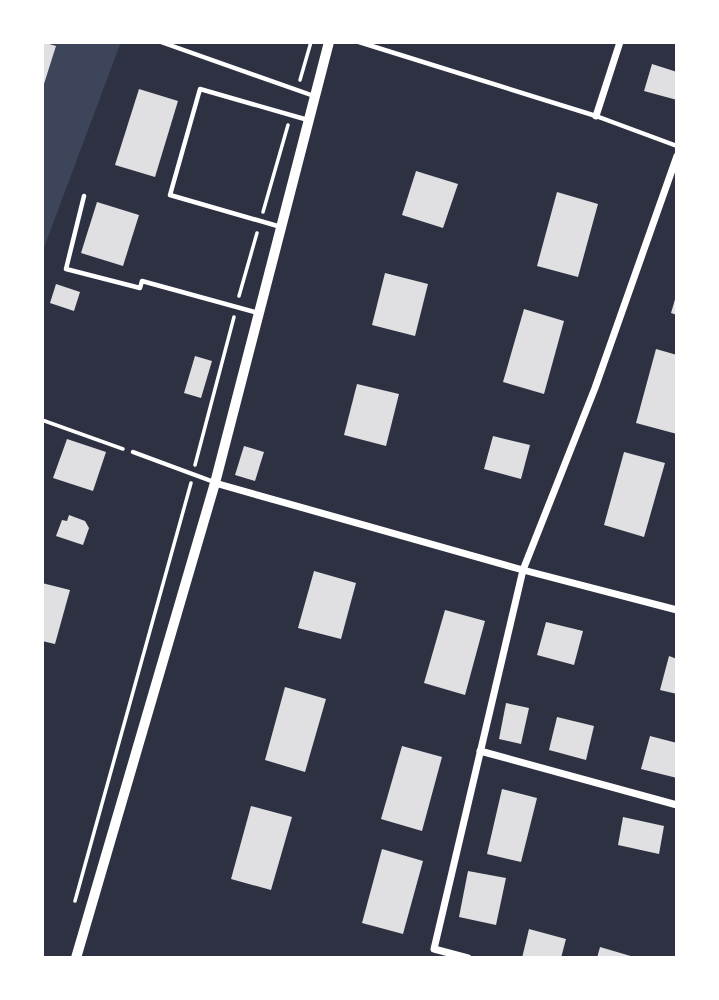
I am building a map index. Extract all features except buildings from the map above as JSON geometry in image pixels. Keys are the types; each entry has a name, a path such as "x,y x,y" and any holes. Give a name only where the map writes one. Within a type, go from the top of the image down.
{"main road":[{"path":"76,958 215,483 329,42"}],"street":[{"path":"596,116 620,42"},
{"path":"468,958 434,949 523,570 595,388 677,156"},
{"path":"215,483 523,570 677,610"},
{"path":"480,751 677,805"}],"lane":[{"path":"161,42 315,96"},
{"path":"359,42 596,116 677,146"},
{"path":"281,227 170,195 201,89 309,120"},
{"path":"84,196 66,269 140,288 142,281 259,313"},
{"path":"133,452 215,483"}],"path":[{"path":"298,89 311,42"},
{"path":"74,904 290,116"},
{"path":"42,421 133,452"}],"shaded area":[{"path":"42,42 121,42 42,253"}]}
